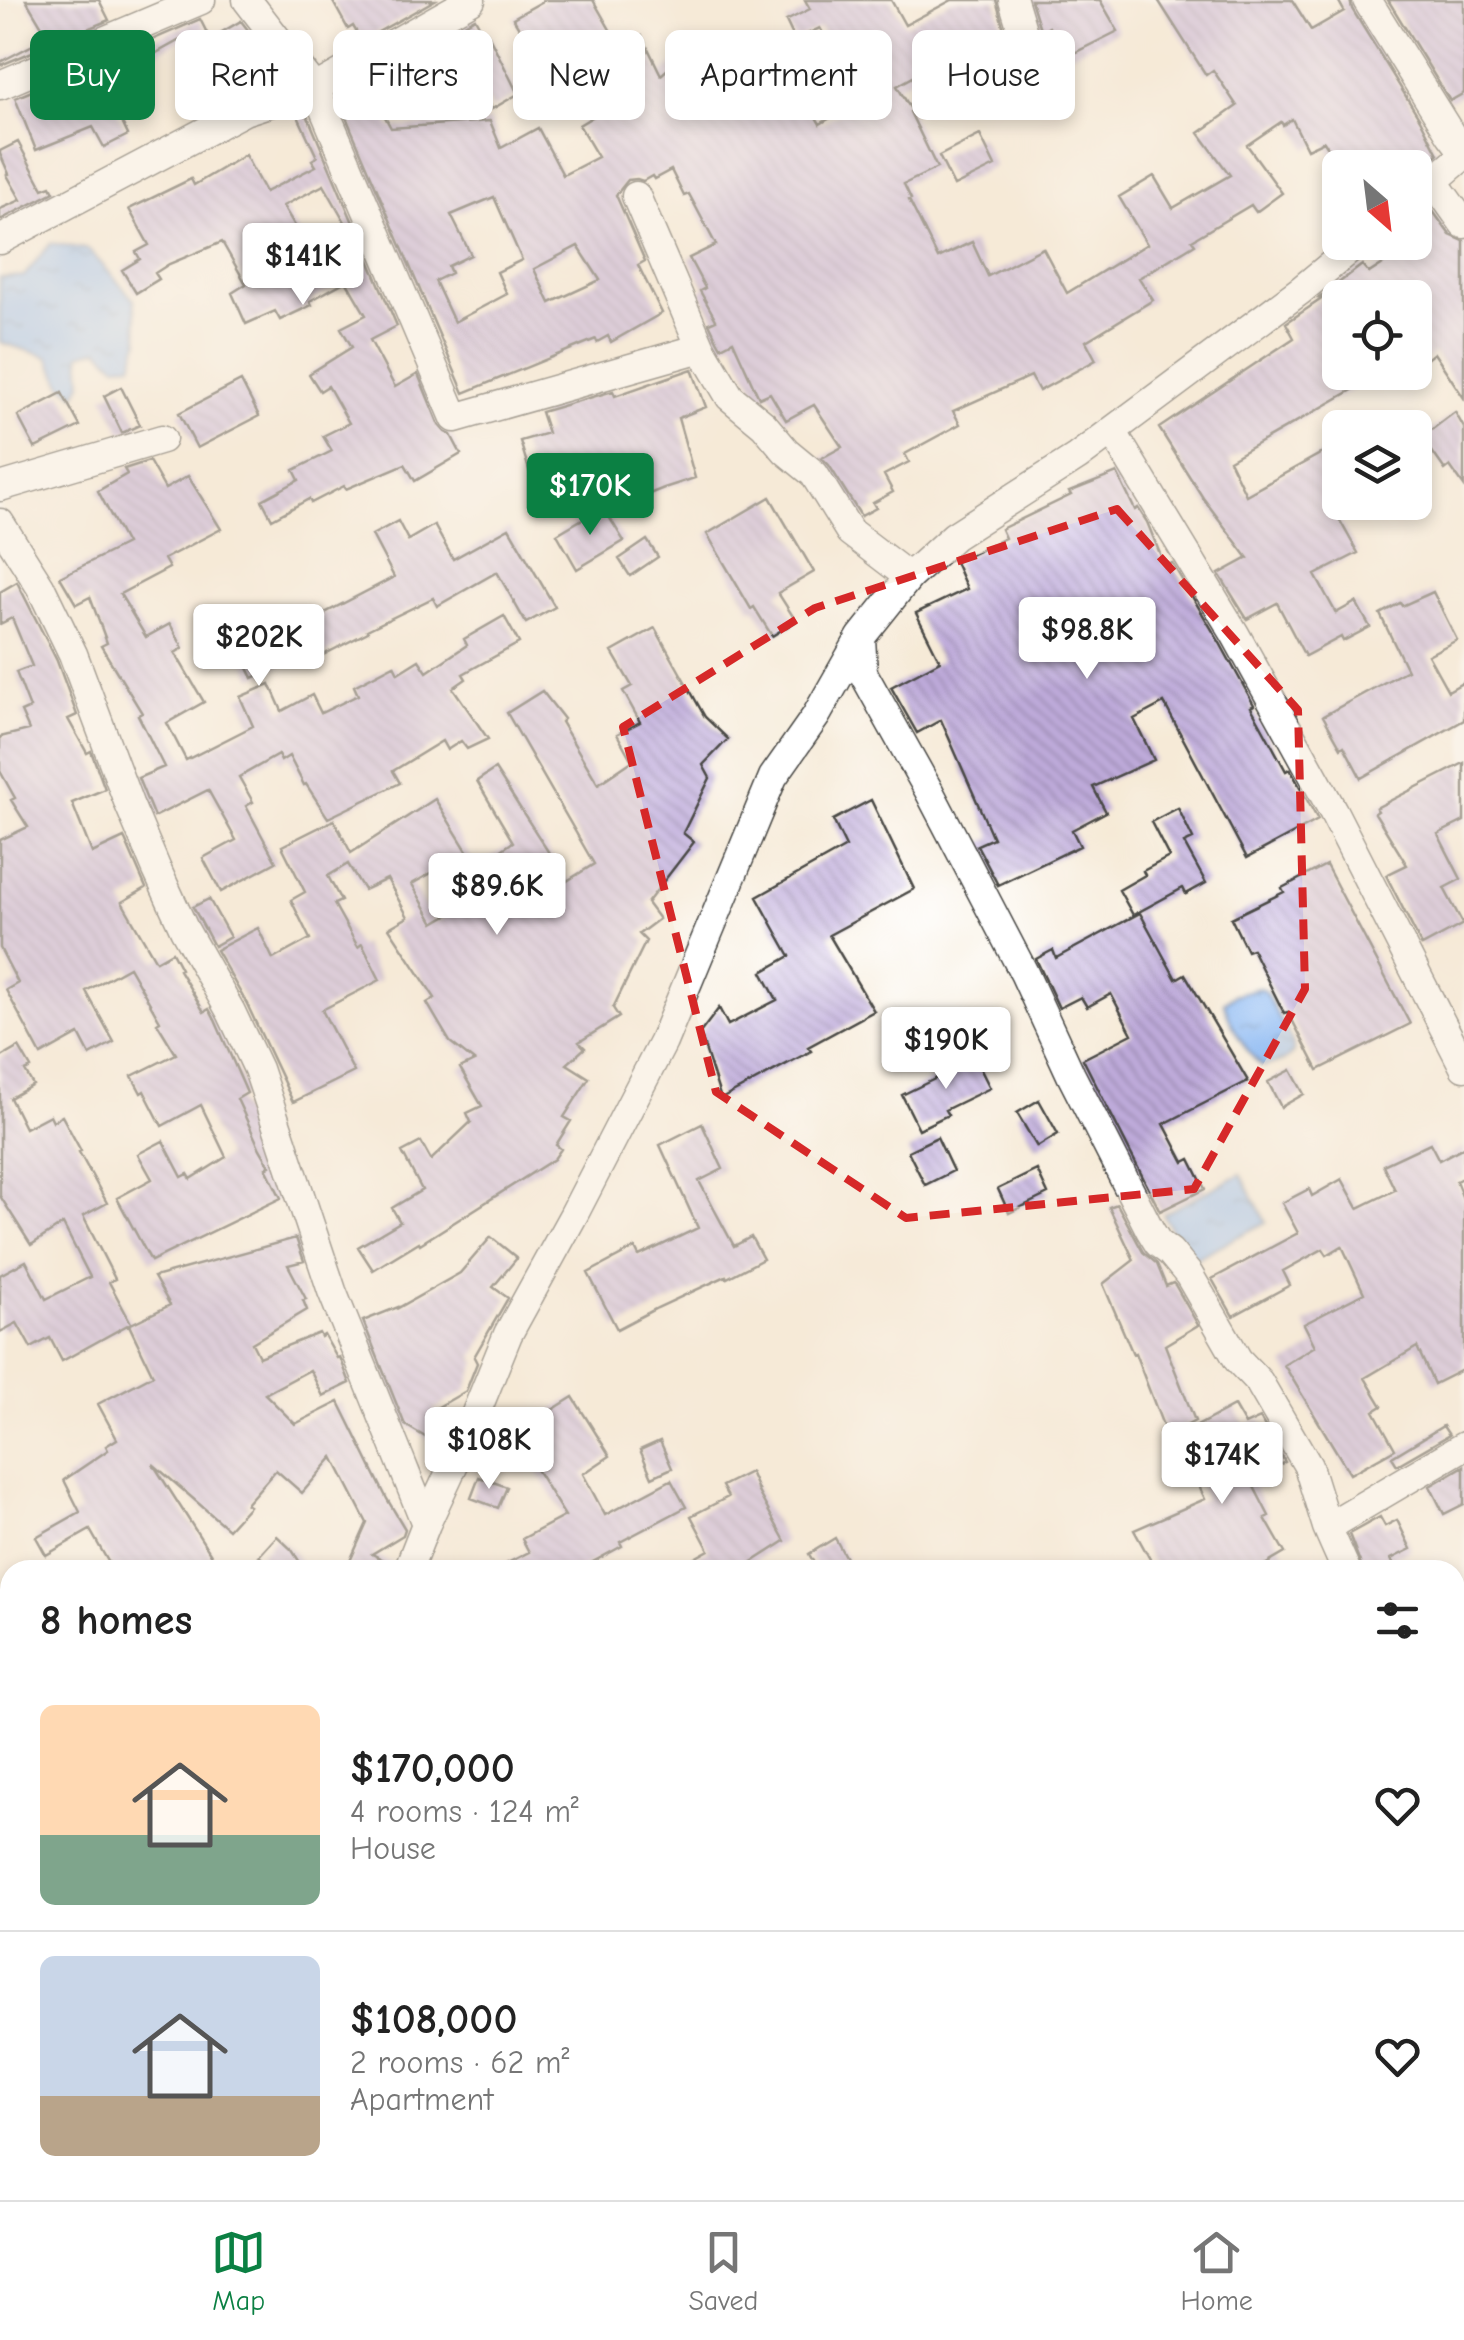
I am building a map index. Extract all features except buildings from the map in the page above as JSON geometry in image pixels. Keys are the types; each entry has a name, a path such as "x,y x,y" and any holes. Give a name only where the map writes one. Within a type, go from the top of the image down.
{"street":[{"path":"0,85 201,0"},
{"path":"248,0 314,88 456,418 701,348"},
{"path":"0,240 244,111 314,88 471,0"},
{"path":"1012,0 1022,30"},
{"path":"1367,0 1464,154 1432,182"},
{"path":"636,196 701,348 730,397 814,474 850,532 909,577"},
{"path":"1432,196 1464,224"},
{"path":"412,1560 508,1334 664,1042 773,777 816,716 861,638 909,577 954,536 1077,457 1337,260"},
{"path":"1112,431 1269,694 1464,1067"},
{"path":"0,487 162,438"},
{"path":"0,522 40,586 65,637 157,870 258,1069 332,1291 426,1524"},
{"path":"861,638 863,673 1017,960 1150,1230 1189,1275 1238,1360 1258,1382 1308,1466 1342,1560"},
{"path":"1327,1526 1464,1446"}],"highlighted area":[{"path":"1117,509 1298,710 1305,989 1194,1189 906,1218 716,1092 623,727 815,608"}],"water":[{"path":"51,243 89,250 134,300 139,341 132,364 116,365 99,349 80,354 82,383 76,395 62,384 48,357 0,342 0,278 24,276"},
{"path":"1259,988 1265,992 1293,1044 1293,1053 1285,1060 1263,1067 1239,1038 1224,1003 1234,995"},
{"path":"1241,1174 1266,1222 1188,1262 1163,1214"}]}
